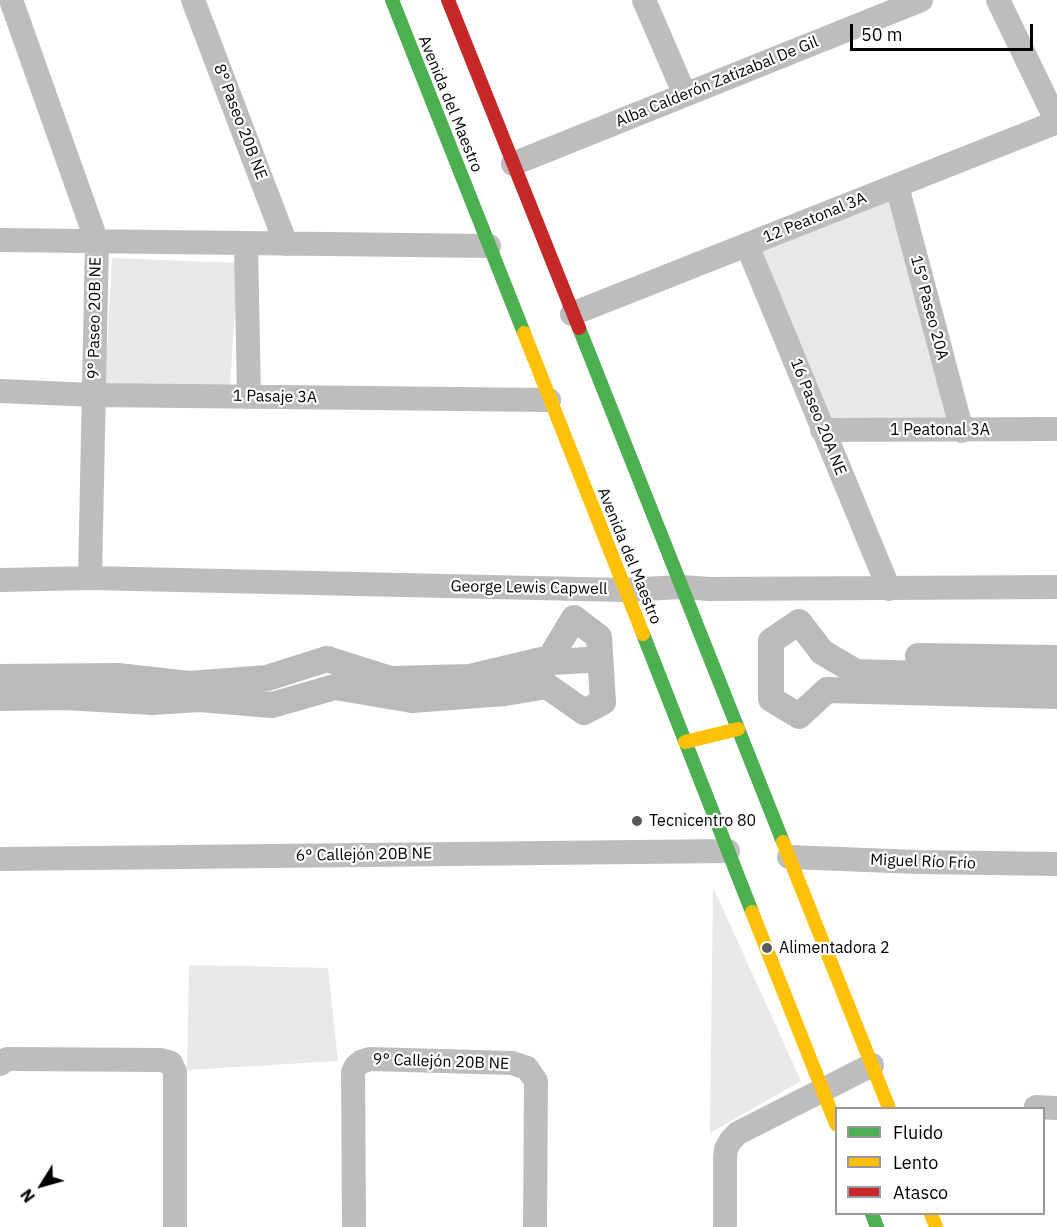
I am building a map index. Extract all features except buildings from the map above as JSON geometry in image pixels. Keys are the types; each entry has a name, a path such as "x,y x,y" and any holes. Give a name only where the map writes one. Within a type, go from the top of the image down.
{"street":[{"name":"9° Paseo 20B NE","path":"11,0 97,242 90,578"},
{"name":"8° Paseo 20B NE","path":"193,0 286,244"},
{"name":"Avenida del Maestro","path":"392,0 835,1119"},
{"path":"448,0 889,1107"},
{"path":"644,0 685,95"},
{"name":"Alba Calderón Zatizabal De Gil","path":"513,164 921,0"},
{"path":"998,0 1057,122"},
{"name":"12 Peatonal 3A","path":"572,314 1057,122"},
{"name":"15° Paseo 20A","path":"897,186 962,431"},
{"path":"0,240 489,246"},
{"path":"246,244 249,397"},
{"name":"16 Paseo 20A NE","path":"747,245 889,589"},
{"name":"1 Pasaje 3A","path":"0,391 94,395 549,400"},
{"name":"1 Peatonal 3A","path":"822,430 1057,429"},
{"name":"George Lewis Capwell","path":"0,580 90,578 625,590 681,587 710,589 1057,587"},
{"path":"685,742 738,729"},
{"name":"6° Callejón 20B NE","path":"0,859 728,850"},
{"name":"Miguel Río Frío","path":"789,857 1057,864"},
{"path":"0,1064 8,1059 14,1059 161,1060 171,1064 175,1072 175,1227"},
{"name":"9° Callejón 20B NE","path":"354,1227 353,1072 361,1062 370,1059 512,1063 526,1068 536,1081 535,1227"},
{"path":"725,1227 725,1158 726,1149 731,1140 738,1133 872,1065"}],"shaded area":[{"path":"897,186 962,431 822,430 747,245"},
{"path":"112,258 238,263 230,387 105,385"},
{"path":"713,887 801,1081 710,1133"},
{"path":"189,965 328,968 338,1061 187,1070"}],"waterway":[{"path":"0,677 118,676 189,684 267,678 327,659 390,679 470,677 550,658 574,618 599,637 603,702 584,712 547,686 505,693 412,700 335,687 272,705 199,699 153,702 64,697 0,698"},
{"path":"1057,678 856,672 822,652 799,622 771,641 771,699 799,716 827,690 1057,696"},
{"path":"918,656 1057,658"},
{"path":"534,663 587,660"}],"traffic: fast":[{"path":"392,0 524,333"},
{"path":"579,328 783,842"},
{"path":"643,634 752,912"},
{"path":"872,1215 877,1227"}],"traffic: slow":[{"path":"524,333 643,634"},
{"path":"685,742 738,729"},
{"path":"783,842 889,1107"},
{"path":"752,912 835,1121"},
{"path":"931,1215 936,1227"}],"traffic: jam":[{"path":"448,0 579,328"}],"place":[{"name":"Tecnicentro 80","path":"637,821"},
{"name":"Alimentadora 2","path":"767,948"}]}
